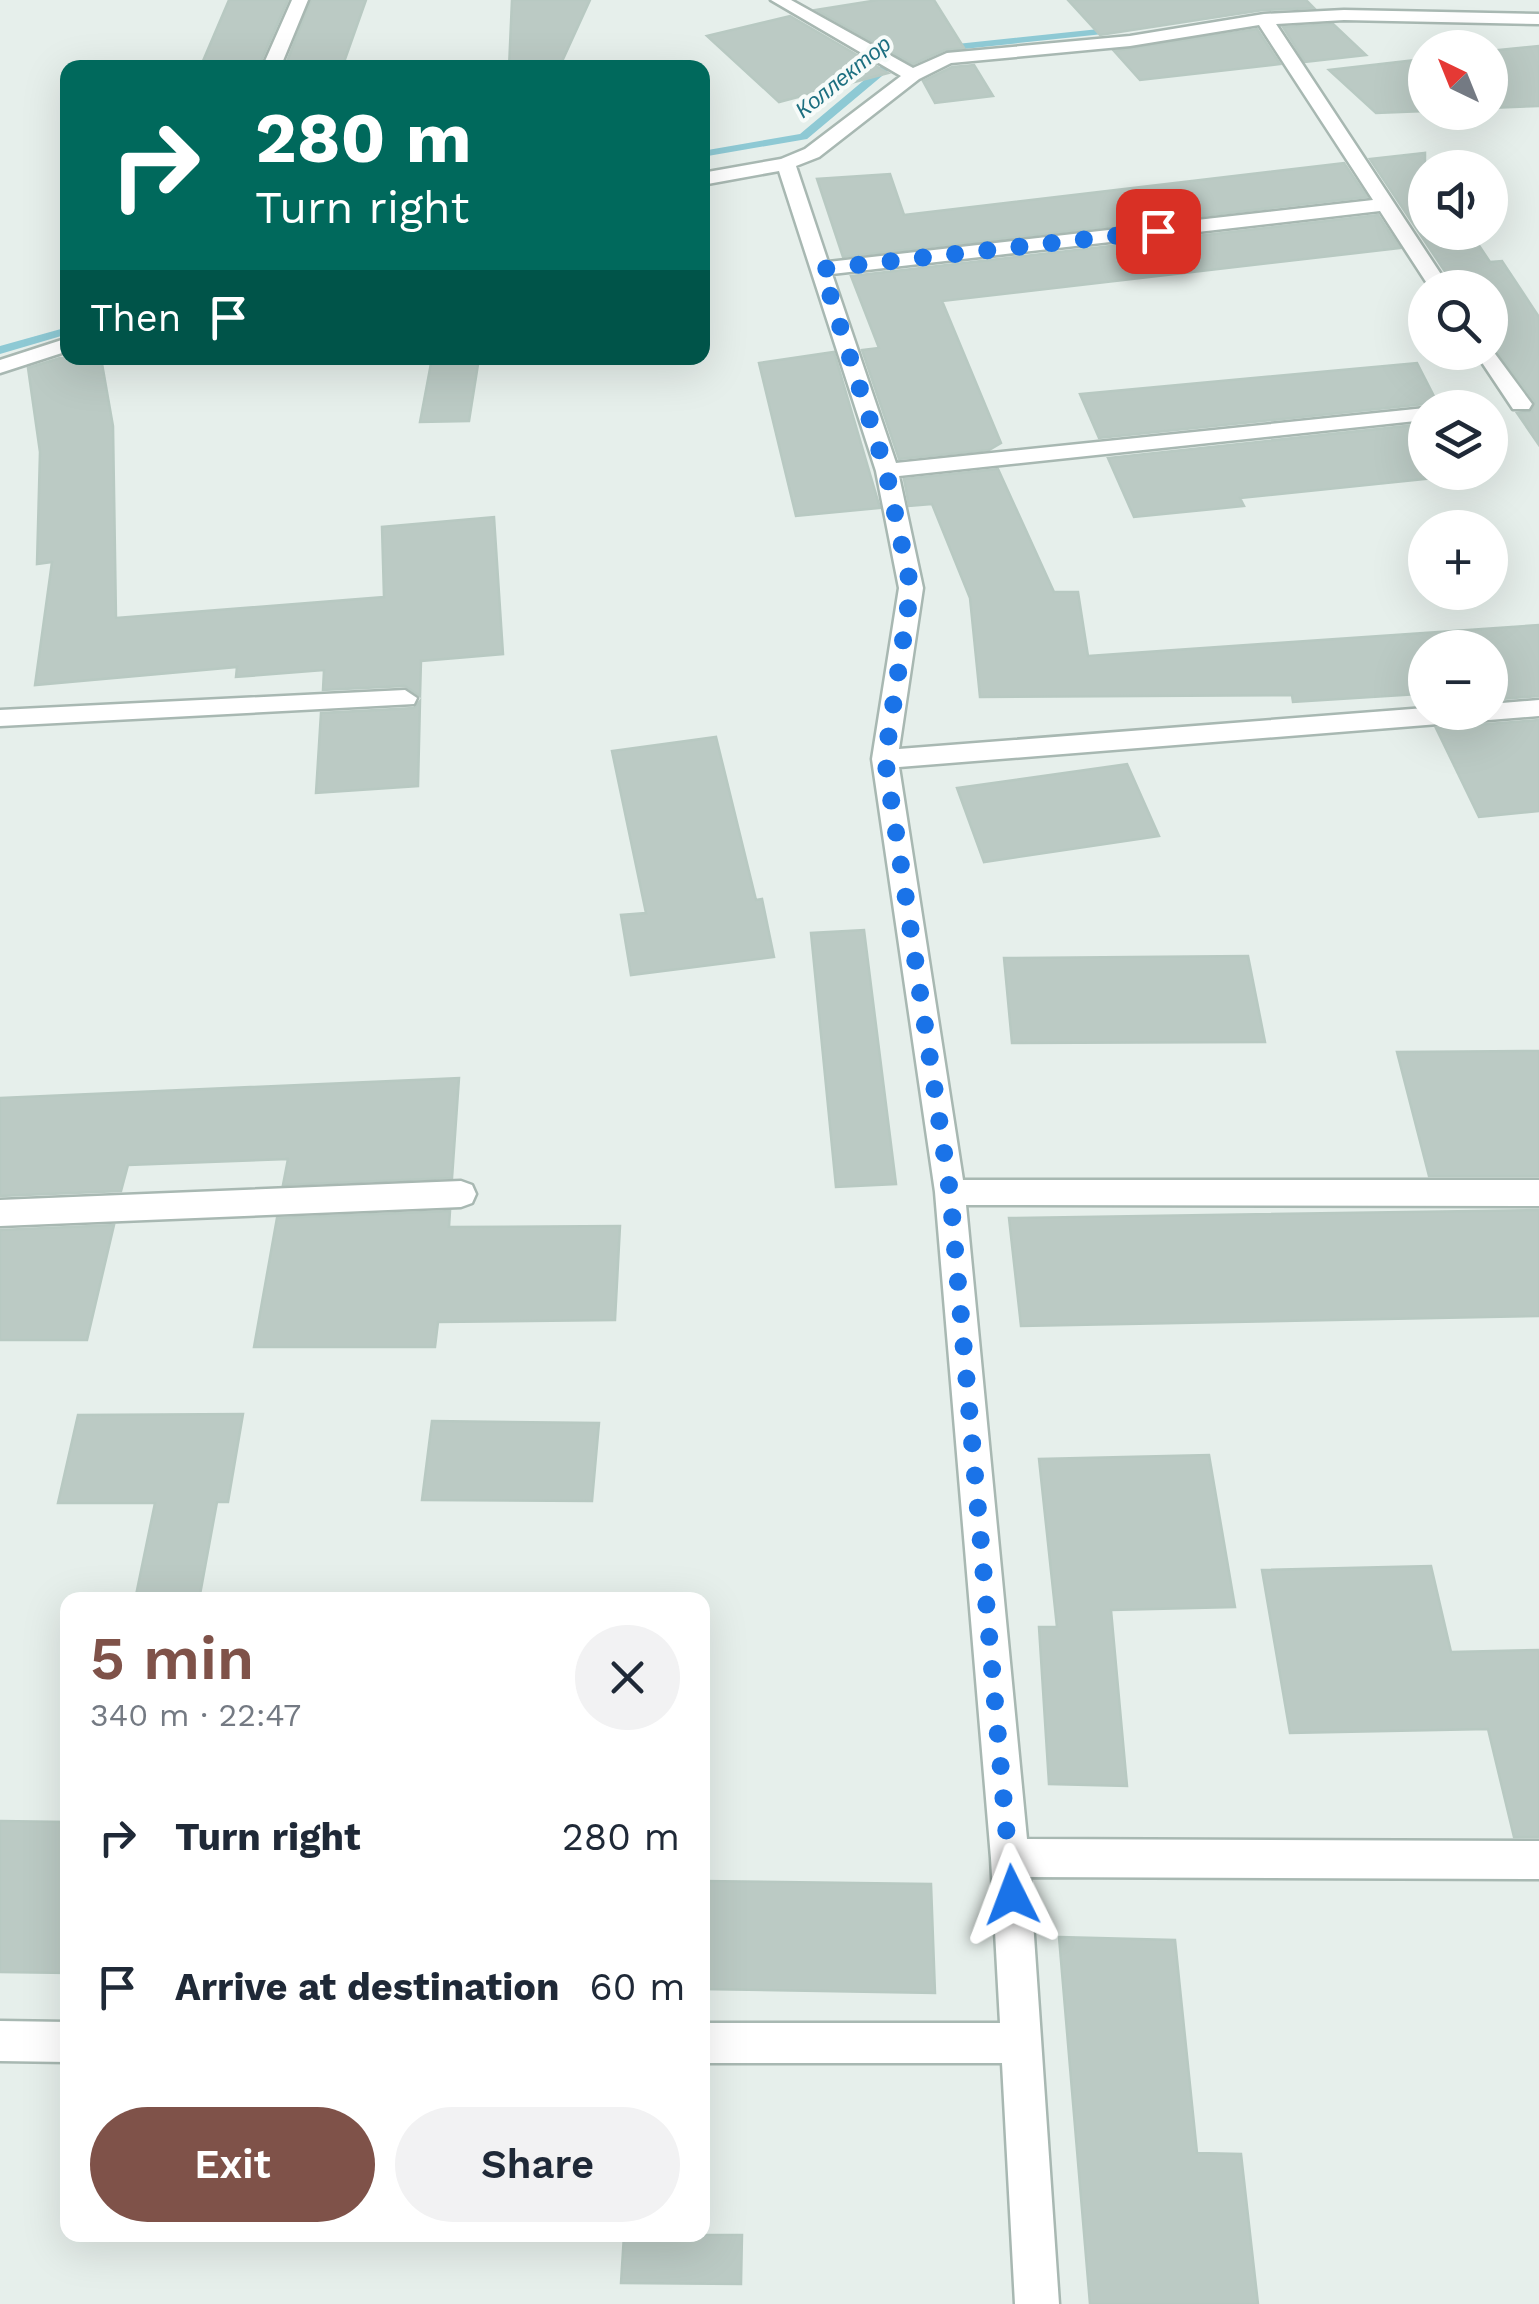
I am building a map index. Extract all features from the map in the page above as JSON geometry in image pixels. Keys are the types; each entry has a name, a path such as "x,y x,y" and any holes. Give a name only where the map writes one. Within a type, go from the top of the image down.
{"street":[{"path":"275,60 300,0"},
{"path":"778,0 913,75"},
{"path":"710,178 786,164 812,152 913,75 947,58 1130,41 1264,20 1344,15 1539,19"},
{"path":"1264,20 1427,270"},
{"path":"786,164 886,471 911,588 885,759 950,1192 1010,1858 1037,2304"},
{"path":"822,269 1382,205"},
{"path":"0,367 60,347"},
{"path":"1501,370 1530,403"},
{"path":"886,471 1408,416"},
{"path":"0,718 405,698"},
{"path":"1508,710 1539,708"},
{"path":"885,759 1408,718"},
{"path":"950,1192 1539,1192"},
{"path":"0,1213 461,1194"},
{"path":"1010,1858 1539,1860"},
{"path":"0,2042 60,2042"},
{"path":"710,2042 1019,2043"}],"building":[{"path":"229,0 288,0 262,60 203,60"},
{"path":"311,0 366,0 345,60 288,60"},
{"path":"512,0 590,0 563,60 509,60"},
{"path":"878,0 934,0 964,48 945,50 913,64 816,10"},
{"path":"1068,0 1306,0 1314,8 1263,10 1100,35"},
{"path":"790,16 888,73 779,102 707,36"},
{"path":"1333,24 1366,55 1305,62 1283,27"},
{"path":"1257,29 1280,64 1140,80 1114,51"},
{"path":"1539,46 1539,106 1508,107 1508,49"},
{"path":"1408,61 1408,112 1376,113 1329,70"},
{"path":"974,65 993,96 935,103 923,81 952,67"},
{"path":"1408,155 1408,216 1370,159"},
{"path":"1344,163 1367,197 843,257 817,179 890,174 904,215"},
{"path":"1378,215 1400,248 942,301 1001,443 989,450 899,459 862,350 879,348 851,276"},
{"path":"1431,250 1482,250 1490,262 1502,261 1508,270 1444,270"},
{"path":"1508,270 1539,317 1539,445 1517,413 1532,411 1535,402 1508,366"},
{"path":"834,352 880,508 796,516 759,363"},
{"path":"60,358 60,365 102,365 113,426 116,618 384,597 382,527 494,517 503,654 421,661 420,696 405,686 323,690 324,670 236,677 237,667 35,685 52,562 37,564 40,452 28,368"},
{"path":"1408,364 1408,370 1421,370 1431,390 1408,390 1408,406 1099,438 1080,394"},
{"path":"431,365 478,365 469,421 420,422"},
{"path":"1408,426 1408,481 1240,498 1244,506 1134,517 1108,458"},
{"path":"998,469 1054,592 1078,592 1088,656 1408,634 1408,695 1293,702 1292,695 980,697 970,598 932,504 909,506 904,479"},
{"path":"1539,625 1539,696 1508,699 1508,630 1466,630"},
{"path":"420,701 418,786 316,793 321,713 414,708"},
{"path":"1539,720 1539,811 1479,817 1437,730 1508,730 1508,722"},
{"path":"716,737 756,900 762,899 774,957 631,975 621,915 646,913 612,751"},
{"path":"1127,764 1159,836 984,862 957,788"},
{"path":"864,930 896,1184 836,1187 811,933"},
{"path":"1248,956 1265,1042 1012,1043 1004,958"},
{"path":"1539,1051 1539,1176 1429,1176 1397,1052"},
{"path":"459,1078 452,1178 283,1185 288,1159 128,1165 121,1191 0,1196 0,1098"},
{"path":"1539,1210 1539,1316 1021,1326 1009,1218"},
{"path":"450,1211 449,1227 620,1226 615,1320 438,1322 435,1347 254,1347 277,1218"},
{"path":"114,1225 87,1340 0,1340 0,1230"},
{"path":"243,1414 228,1502 217,1502 200,1592 137,1592 155,1503 58,1503 78,1415"},
{"path":"432,1421 599,1423 592,1501 422,1500"},
{"path":"1209,1455 1235,1607 1111,1610 1127,1786 1049,1784 1039,1627 1057,1627 1039,1459"},
{"path":"1431,1566 1451,1652 1539,1650 1539,1837 1514,1837 1488,1729 1290,1733 1262,1570"},
{"path":"0,1821 60,1822 60,1973 0,1972"},
{"path":"710,1881 931,1884 935,1993 710,1989"},
{"path":"1059,1937 1175,1940 1197,2153 1241,2154 1258,2304 1090,2304"},
{"path":"710,2235 742,2235 741,2284 621,2283 624,2242 710,2242"}],"waterway":[{"name":"Коллектор","path":"710,153 803,137 904,52 1118,30"},
{"name":"Коллектор","path":"0,350 60,332"}],"route":[{"path":"1012,1895 950,1192 885,759 911,588 886,471 822,269 1158,231"}]}
